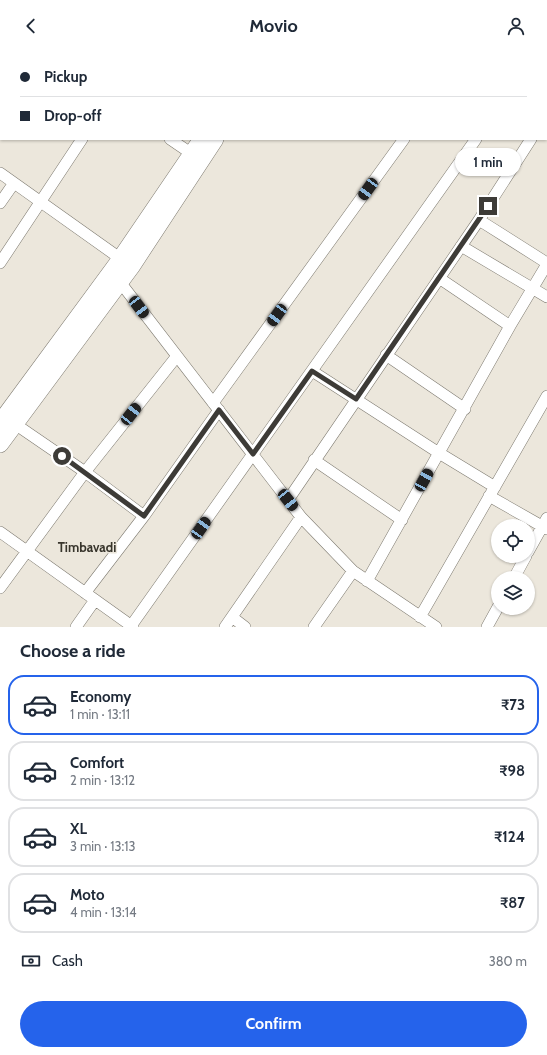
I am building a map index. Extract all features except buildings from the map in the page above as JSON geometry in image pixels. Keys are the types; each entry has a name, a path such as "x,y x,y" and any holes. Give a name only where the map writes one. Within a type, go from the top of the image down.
{"main road":[{"path":"0,444 8,423 121,260 201,140"},
{"path":"8,423 131,267 214,140"}],"street":[{"path":"0,263 81,140"},
{"path":"171,140 192,154"},
{"path":"85,593 144,516 216,407 403,140"},
{"path":"0,532 132,626 475,140"},
{"path":"288,500 479,220 530,140"},
{"path":"0,173 121,260"},
{"path":"0,203 14,183"},
{"path":"367,581 547,263 479,220"},
{"path":"461,246 547,297"},
{"path":"439,278 510,326"},
{"path":"120,282 301,517 353,571 436,627"},
{"path":"386,355 465,409"},
{"path":"0,588 85,472 177,356"},
{"path":"312,371 439,453 492,491 545,525 535,541"},
{"path":"420,617 547,396"},
{"path":"8,423 85,472 144,516"},
{"path":"314,460 402,520"},
{"path":"225,627 301,517"},
{"path":"314,627 353,571"},
{"path":"76,627 95,600"},
{"path":"487,627 494,615"},
{"path":"232,617 245,627"}],"district":[{"name":"Timbavadi","path":"87,547"}],"route":[{"path":"62,456 144,516 219,410 253,454 312,371 356,399 488,206"}]}
